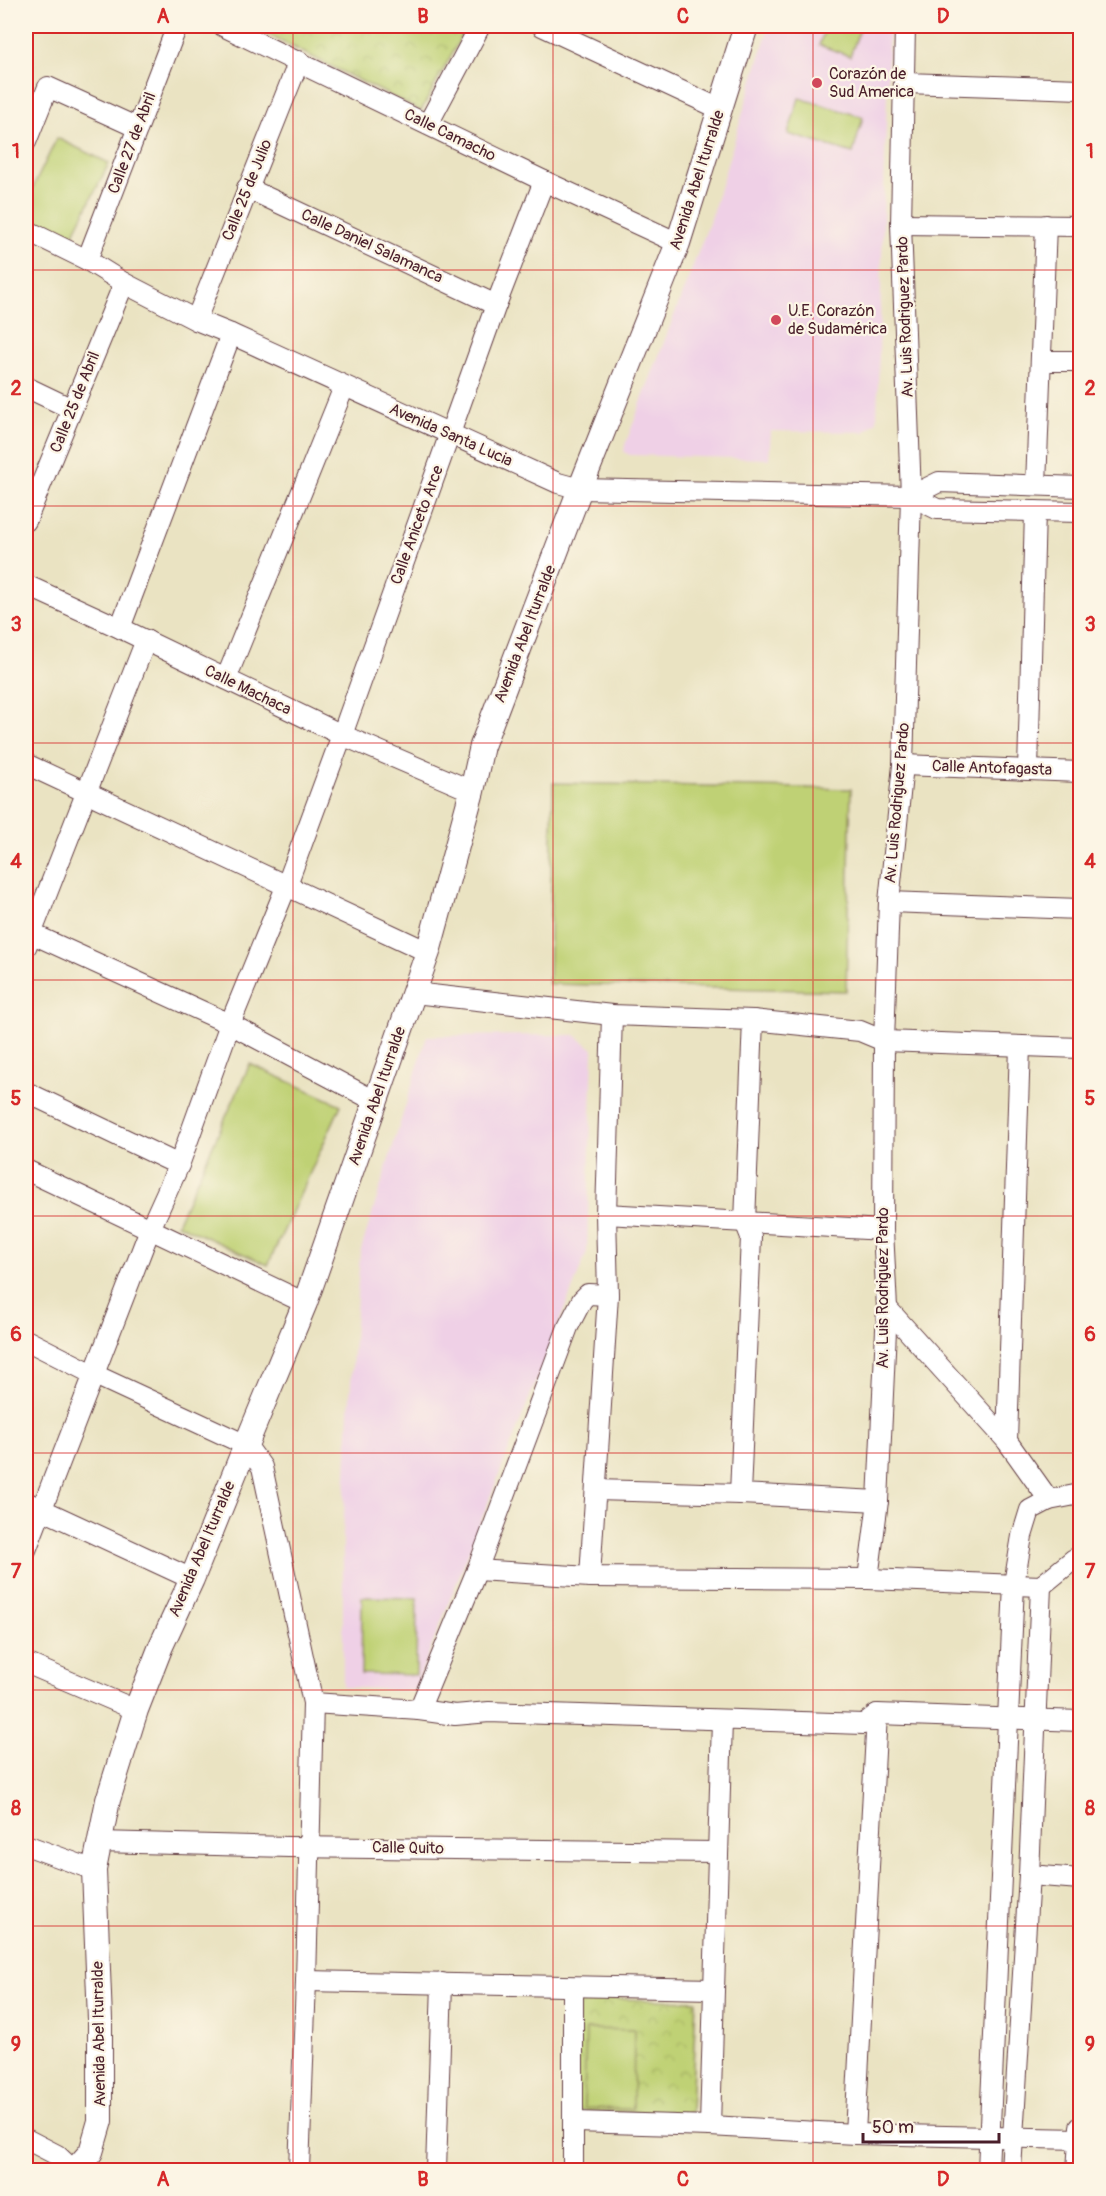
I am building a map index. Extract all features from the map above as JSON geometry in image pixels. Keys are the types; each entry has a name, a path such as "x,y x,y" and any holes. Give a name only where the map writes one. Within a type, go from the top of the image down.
{"street":[{"name":"Calle 27 de Abril","path":"87,260 177,26"},
{"name":"Calle Camacho","path":"223,26 678,243"},
{"path":"428,124 480,26"},
{"path":"542,26 720,109"},
{"name":"Avenida Abel Iturralde","path":"74,2170 91,2152 100,2121 100,2020 94,1870 108,1800 136,1710 161,1646 192,1580 305,1303 428,952 482,746 580,489 678,243 746,26"},
{"name":"Av. Luis Rodriguez Pardo","path":"868,1580 878,1501 887,1308 883,1230 884,1041 889,902 903,765 912,496 901,224 906,26"},
{"name":"Calle 25 de Julio","path":"196,320 299,61"},
{"path":"905,83 1080,88"},
{"path":"26,142 48,87 138,128"},
{"name":"Calle Aniceto Arce","path":"26,1550 33,1505 93,1374 150,1229 179,1165 230,1024 286,887 496,305 544,180"},
{"name":"Calle Daniel Salamanca","path":"247,188 496,305"},
{"path":"901,224 1080,226"},
{"path":"1036,485 1046,225"},
{"name":"Avenida Santa Lucia","path":"26,230 87,260 124,283 196,320 558,483 580,489 912,496 938,509 1080,512"},
{"name":"Calle 25 de Abril","path":"26,521 124,283"},
{"path":"120,628 231,334"},
{"path":"1042,361 1080,361"},
{"path":"26,387 72,409"},
{"path":"226,679 344,387"},
{"name":"Avenida Santa Lucia","path":"912,496 939,482 1080,487"},
{"path":"1028,770 1035,511"},
{"name":"Calle Machaca","path":"26,585 342,735 472,791"},
{"path":"146,640 27,937 230,1024 375,1101"},
{"path":"26,764 428,952"},
{"name":"Calle Antofagasta","path":"903,765 1080,772"},
{"path":"889,902 1080,909"},
{"path":"414,993 612,1015 753,1020 860,1030 884,1041 1080,1048"},
{"path":"590,1577 608,1294 606,1214 612,1015"},
{"path":"740,1494 751,1237 745,1222 753,1020"},
{"path":"1007,1441 1020,1046"},
{"path":"26,1092 179,1165"},
{"path":"26,1170 305,1303"},
{"path":"606,1214 883,1230"},
{"path":"419,1710 477,1570 568,1327 582,1300 588,1294 608,1294"},
{"path":"887,1308 1007,1441 1049,1500"},
{"path":"26,1340 93,1374 246,1445 262,1467 313,1703 299,2170"},
{"path":"596,1490 878,1501"},
{"path":"988,2170 1014,1584 1022,1536 1030,1510 1049,1500 1080,1494"},
{"path":"33,1505 192,1580"},
{"path":"477,1570 590,1577 868,1580 1041,1586 1078,1558"},
{"path":"1011,2170 1029,1875 1041,1586"},
{"path":"26,1664 136,1710"},
{"path":"313,1703 419,1710 455,1715 489,1712 864,1724 877,1714 1080,1721"},
{"path":"855,2134 877,1714"},
{"path":"711,2126 722,1720"},
{"name":"Calle Quito","path":"99,1842 717,1852"},
{"path":"26,1845 94,1870"},
{"path":"1029,1875 1080,1879"},
{"path":"306,1981 714,1989"},
{"path":"436,2170 442,1983"},
{"path":"573,1987 575,2122 573,2170"},
{"path":"575,2122 711,2126 855,2134 1012,2138 1080,2135 1077,2170"},
{"path":"26,2139 57,2155 74,2170"}],"shaded area":[{"name":"U.E. Corazón de Sudamérica","path":"769,26 889,26 877,421 864,432 771,431 769,459 630,455 624,452 625,445 711,218"},
{"path":"575,1035 593,1049 587,1252 414,1691 343,1687 343,1536 360,1253 427,1036"}],"green space":[{"path":"250,26 467,26 421,111"},
{"path":"826,26 861,26 850,56 819,45"},
{"path":"799,98 863,117 853,153 788,134"},
{"path":"57,138 109,163 71,239 26,216 26,202"},
{"path":"553,783 851,789 846,991 549,984"},
{"path":"250,1064 341,1105 268,1265 177,1224"},
{"path":"362,1597 417,1598 416,1675 361,1674"},
{"path":"578,1998 696,2001 691,2113 575,2111"},
{"path":"586,2029 634,2030 633,2109 584,2108"}],"place":[{"name":"Corazón de Sud America","path":"817,83"},
{"name":"U.E. Corazón de Sudamérica","path":"776,320"}]}
